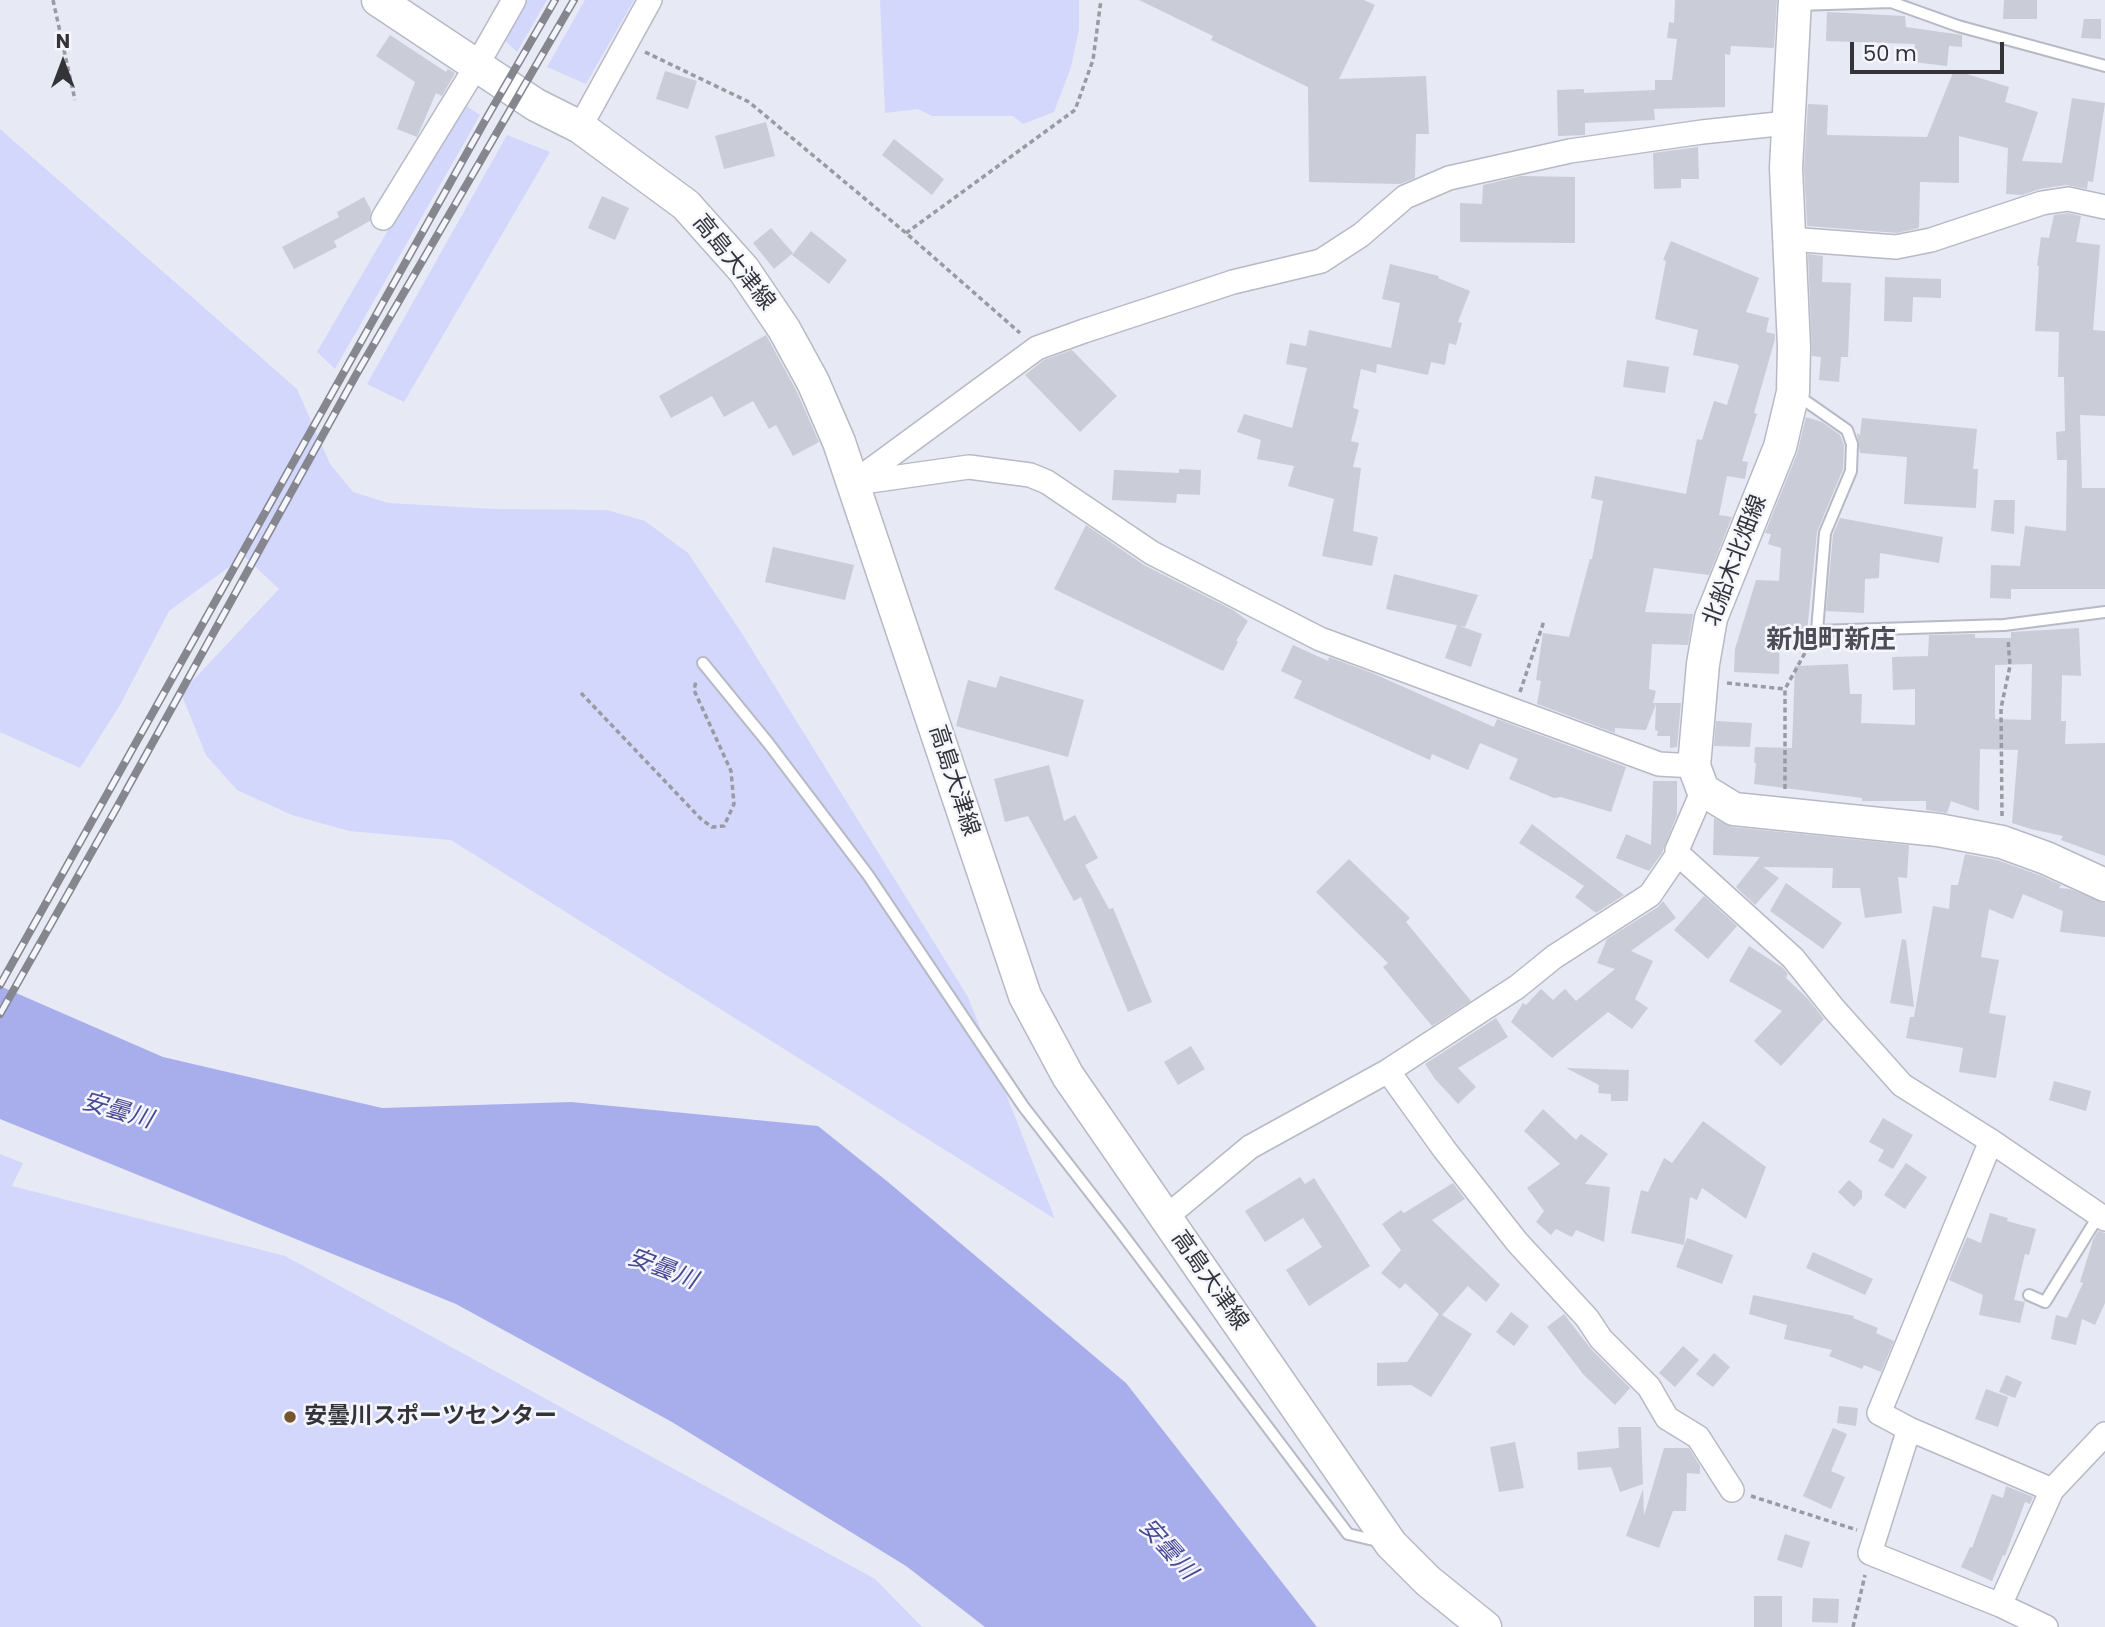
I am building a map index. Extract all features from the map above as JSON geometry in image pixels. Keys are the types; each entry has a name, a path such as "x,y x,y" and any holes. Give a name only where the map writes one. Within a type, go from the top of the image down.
{"main road":[{"name":"高島大津線","path":"378,0 536,105 580,127 686,205 744,270 784,329 813,382 839,442 1025,996 1068,1076 1391,1544 1428,1581 1485,1627"},
{"name":"北船木北畑線","path":"1698,778 1701,681 1711,618 1780,447 1793,392 1786,168 1795,3"},
{"path":"1698,778 1734,809 1938,830 2002,842 2046,858 2105,885"}],"street":[{"path":"383,218 514,0"},
{"path":"580,127 650,0"},
{"path":"853,483 1038,348 1233,282 1321,261 1361,234 1405,197 1450,178 1570,151 1787,123"},
{"path":"1789,239 1896,247 1931,240 2042,203 2068,199 2105,207"},
{"path":"853,483 970,467 1030,475 1047,482 1152,553 1320,639 1698,778 1678,854 1650,895 1554,957 1517,987 1388,1071 1250,1147 1165,1217"},
{"path":"1678,854 1793,958 1834,1009 1902,1085 1991,1141 2102,1217"},
{"path":"1388,1071 1444,1149 1517,1242 1587,1318 1601,1339 1649,1387 1667,1418 1698,1437 1732,1490"},
{"path":"1991,1141 1880,1413 1909,1429 2052,1490"},
{"path":"1909,1429 1873,1545 2046,1627"},
{"path":"2000,1605 2052,1490 2105,1434"}],"lane":[{"path":"1795,3 1891,2 1958,26 2105,66"},
{"path":"1793,392 1847,430 1852,444 1850,471 1825,533 1817,631 2007,625 2105,612"},
{"path":"703,663 769,744 868,875 1023,1106 1348,1534 1391,1544"},
{"path":"2029,1295 2045,1302 2102,1217"}],"path":[{"path":"53,0 75,100"},
{"path":"906,233 1075,110 1093,60 1101,0"},
{"path":"626,43 749,102 1038,348"},
{"path":"1514,710 1544,621"},
{"path":"2002,842 2001,708 2010,666 2007,625"},
{"path":"1785,815 1785,689 1817,631"},
{"path":"581,693 701,819 712,827 724,826 734,804 731,771 694,690 703,663"},
{"path":"1701,681 1785,689"},
{"path":"1732,1490 1873,1545 1853,1627"}],"shaded area":[{"path":"520,0 547,0 517,52 500,36"},
{"path":"585,0 634,0 586,84 547,67"},
{"path":"880,0 1079,0 1079,29 1071,67 1054,112 1023,124 1013,116 932,116 918,109 885,113"},
{"path":"462,103 480,115 335,369 317,352"},
{"path":"0,129 297,389 330,464 353,492 388,503 494,509 607,510 645,521 688,553 741,632 968,997 1055,1219 451,840 349,831 292,815 237,790 206,755 181,693 279,589 244,556 169,611 120,705 80,768 0,732"},
{"path":"507,135 550,152 404,402 367,384"},
{"name":"安曇川スポーツセンター","path":"0,1154 23,1163 12,1186 285,1256 875,1579 922,1627 0,1627"}],"water":[{"name":"安曇川","path":"0,986 163,1057 382,1108 571,1102 818,1126 1126,1383 1317,1627 985,1627 906,1566 672,1422 456,1304 0,1119"}],"building":[{"path":"1139,0 1364,0 1375,5 1339,79 1426,76 1429,134 1416,134 1415,178 1400,184 1309,182 1308,87 1211,40 1213,36"},
{"path":"1675,0 1777,0 1774,48 1731,46 1730,55 1725,54 1725,107 1654,109 1655,120 1585,123 1585,135 1558,136 1557,90 1584,89 1584,93 1655,90 1655,80 1672,80 1677,39 1667,38 1669,22 1674,23"},
{"path":"2004,0 2037,0 2037,19 2003,19"},
{"path":"1827,12 1905,16 1906,27 1962,35 1962,47 1949,46 1947,66 1913,62 1915,44 1826,41"},
{"path":"2084,19 2101,19 2101,39 2081,38"},
{"path":"390,35 446,72 448,69 455,73 442,96 436,93 417,137 397,129 415,82 376,56"},
{"path":"1954,70 2009,87 2005,102 2038,112 2022,161 2062,163 2072,98 2105,103 2093,182 2088,181 2087,189 2066,185 2022,195 2006,194 2008,148 1959,136 1959,183 1920,182 1919,228 1897,233 1807,226 1804,168 1808,104 1828,105 1827,135 1927,137"},
{"path":"665,71 697,81 688,109 656,99"},
{"path":"766,122 775,156 724,169 715,136"},
{"path":"894,139 944,179 932,195 882,155"},
{"path":"1698,147 1699,179 1681,179 1681,188 1654,189 1653,153"},
{"path":"1521,176 1575,177 1575,243 1460,242 1460,203 1482,204 1483,185"},
{"path":"602,196 629,208 615,240 588,228"},
{"path":"364,197 371,210 370,221 334,241 337,247 294,269 282,247 339,217 337,212"},
{"path":"2068,213 2081,216 2076,242 2100,245 2093,330 2105,331 2105,416 2080,415 2082,488 2105,488 2105,589 2011,589 2011,599 1990,598 1991,565 2020,566 2025,526 2066,531 2067,460 2057,460 2056,432 2065,431 2064,377 2058,377 2059,332 2035,331 2037,266 2041,237 2049,238 2054,215"},
{"path":"771,228 793,253 774,269 753,243"},
{"path":"811,231 847,260 829,284 792,255"},
{"path":"1671,241 1759,278 1746,312 1769,318 1766,332 1775,334 1775,339 1754,413 1757,414 1742,461 1748,462 1745,479 1727,476 1719,515 1732,517 1709,575 1654,568 1645,612 1693,614 1688,645 1652,644 1649,689 1656,691 1653,703 1681,703 1677,747 1670,748 1670,736 1657,736 1658,731 1655,730 1656,704 1646,730 1615,728 1615,733 1537,704 1541,681 1536,680 1543,633 1569,637 1592,559 1603,501 1591,498 1595,476 1686,494 1697,439 1702,440 1714,401 1727,405 1739,366 1693,355 1698,330 1655,319 1666,261 1663,260"},
{"path":"1808,254 1823,256 1822,282 1851,283 1848,357 1841,357 1839,382 1819,380 1821,357 1812,356"},
{"path":"1390,264 1439,276 1438,278 1470,291 1458,322 1462,323 1456,345 1449,343 1445,365 1431,362 1428,375 1377,364 1376,373 1361,369 1353,408 1359,410 1351,441 1359,443 1353,467 1361,468 1353,531 1378,537 1372,566 1322,556 1334,499 1288,486 1294,466 1257,459 1261,440 1237,432 1244,414 1292,428 1307,368 1286,364 1290,343 1306,346 1309,330 1391,348 1400,303 1382,299"},
{"path":"1885,277 1941,279 1941,298 1913,297 1912,322 1884,321"},
{"path":"766,335 796,390 819,442 793,456 776,425 769,429 753,401 724,417 712,396 671,418 659,396"},
{"path":"1072,350 1117,396 1080,432 1025,375 1044,360"},
{"path":"1627,360 1669,367 1665,393 1623,387"},
{"path":"1806,417 1822,422 1840,435 1844,445 1843,469 1817,532 1807,632 1780,631 1779,674 1734,672 1735,649 1756,580 1779,581 1781,548 1768,544 1771,534 1765,533 1797,454"},
{"path":"1862,418 1977,429 1973,469 1978,469 1976,508 1904,504 1907,457 1860,453 1857,433 1860,435"},
{"path":"1179,469 1201,470 1200,495 1177,494 1176,503 1112,500 1114,470 1179,473"},
{"path":"1994,500 2015,500 2014,534 1991,531"},
{"path":"1840,518 1943,537 1939,563 1880,553 1879,578 1865,579 1864,613 1826,611 1833,535"},
{"path":"1086,525 1144,565 1233,610 1248,621 1223,671 1054,589"},
{"path":"773,547 854,565 845,600 765,582"},
{"path":"1394,574 1478,595 1465,627 1386,609"},
{"path":"1457,625 1482,634 1471,667 1445,658"},
{"path":"2079,628 2081,676 2062,675 2061,721 2066,721 2065,744 2105,743 2105,856 2061,840 2063,836 2012,823 2018,750 1980,749 1979,811 1951,801 1947,813 1926,810 1926,801 1862,801 1862,798 1754,784 1755,747 1792,748 1795,666 1848,664 1850,694 1862,694 1861,723 1915,725 1915,689 1893,690 1892,657 1928,656 1929,635 1975,634 1975,638 2011,638 2011,632","holes":["2032,664 2031,720 1995,719 1995,665"]},
{"path":"1293,645 1328,661 1329,657 1372,673 1494,727 1497,719 1626,767 1611,812 1561,797 1554,798 1509,779 1518,759 1480,743 1468,770 1432,754 1430,760 1294,698 1302,681 1281,671"},
{"path":"1000,676 1084,700 1068,757 956,726 968,680 996,688"},
{"path":"1716,721 1752,723 1750,747 1714,746"},
{"path":"1049,765 1064,821 1075,815 1098,858 1085,865 1109,909 1113,908 1152,1002 1128,1012 1081,897 1074,901 1028,816 1005,822 994,779"},
{"path":"1653,781 1677,781 1677,815 1662,853 1649,871 1616,858 1626,834 1651,845"},
{"path":"1714,818 1732,827 1909,845 1907,878 1898,877 1902,913 1865,918 1860,888 1832,888 1833,868 1763,867 1779,878 1755,905 1736,887 1760,857 1713,855"},
{"path":"1532,824 1624,895 1596,913 1575,897 1584,886 1519,843"},
{"path":"1965,854 1997,860 2039,875 2061,885 2059,888 2070,889 2105,903 2105,937 2060,932 2063,911 2023,894 2013,919 1989,909 1981,957 1999,960 1989,1013 2006,1016 1996,1078 1959,1072 1963,1048 1906,1038 1910,1017 1914,1017 1933,906 1949,909 1951,885 1958,885"},
{"path":"1349,859 1410,918 1406,922 1471,1001 1432,1026 1383,967 1388,963 1316,892"},
{"path":"1786,883 1842,923 1823,949 1770,911"},
{"path":"1704,896 1737,926 1708,959 1674,930"},
{"path":"1663,901 1676,918 1631,951 1653,961 1635,999 1648,1008 1632,1029 1608,1012 1552,1058 1511,1022 1523,1003 1526,1005 1541,989 1553,1000 1565,989 1576,1001 1615,969 1597,963 1607,939 1658,907"},
{"path":"1902,939 1906,940 1914,1007 1890,1003"},
{"path":"1749,946 1783,968 1788,974 1786,978 1824,1019 1781,1066 1754,1041 1782,1011 1729,981"},
{"path":"1496,1018 1508,1037 1458,1068 1476,1087 1458,1104 1425,1064"},
{"path":"1191,1046 1205,1069 1178,1085 1164,1062"},
{"path":"1566,1068 1629,1070 1628,1101 1611,1101 1611,1094 1598,1093 1599,1085"},
{"path":"2054,1081 2091,1091 2086,1111 2049,1100"},
{"path":"1543,1109 1576,1140 1581,1134 1608,1154 1585,1184 1610,1187 1604,1242 1576,1230 1572,1237 1556,1229 1551,1235 1536,1222 1544,1211 1527,1188 1560,1164 1524,1131"},
{"path":"1883,1118 1913,1135 1893,1169 1878,1161 1884,1150 1869,1142"},
{"path":"1703,1121 1766,1167 1746,1219 1702,1188 1697,1200 1690,1197 1684,1245 1631,1233 1641,1190 1648,1192 1664,1158 1672,1163"},
{"path":"1906,1163 1927,1177 1905,1209 1884,1195"},
{"path":"1300,1177 1305,1184 1314,1178 1370,1266 1309,1306 1286,1270 1322,1247 1303,1218 1265,1242 1245,1211"},
{"path":"1849,1180 1862,1191 1862,1198 1854,1207 1838,1192"},
{"path":"1453,1183 1465,1199 1432,1220 1500,1285 1486,1302 1468,1286 1442,1315 1472,1334 1431,1397 1411,1385 1377,1386 1377,1363 1407,1362 1439,1314 1405,1283 1400,1289 1381,1273 1401,1250 1382,1224 1401,1210 1404,1213"},
{"path":"1990,1213 2036,1229 2029,1255 2025,1254 2014,1300 2025,1302 2020,1323 1979,1315 1983,1295 1949,1280 1967,1237 1981,1243"},
{"path":"2098,1231 2105,1233 2105,1303 2095,1325 2082,1319 2076,1345 2051,1339 2056,1315 2067,1318 2083,1283 2080,1282"},
{"path":"1687,1238 1733,1255 1722,1284 1676,1267"},
{"path":"1813,1252 1873,1279 1865,1295 1806,1268"},
{"path":"1753,1295 1854,1316 1853,1318 1878,1328 1876,1333 1894,1341 1881,1372 1864,1365 1862,1369 1829,1356 1832,1350 1784,1339 1787,1325 1749,1314"},
{"path":"1511,1312 1529,1326 1514,1346 1496,1332"},
{"path":"1564,1314 1591,1349 1630,1388 1615,1405 1583,1374 1547,1327"},
{"path":"1683,1346 1699,1360 1675,1387 1659,1373"},
{"path":"1714,1353 1730,1367 1713,1387 1696,1374"},
{"path":"2006,1375 2022,1382 2015,1398 1999,1392"},
{"path":"1986,1389 2008,1397 1998,1427 1975,1419"},
{"path":"1839,1406 1858,1408 1856,1426 1837,1423"},
{"path":"1618,1427 1641,1427 1643,1484 1620,1492 1611,1467 1578,1470 1577,1452 1619,1448"},
{"path":"1833,1428 1847,1434 1831,1471 1845,1477 1831,1509 1803,1496"},
{"path":"1515,1442 1524,1488 1499,1492 1490,1447"},
{"path":"1664,1448 1689,1448 1700,1466 1700,1474 1687,1473 1686,1511 1673,1511 1659,1548 1626,1536 1643,1489 1644,1516"},
{"path":"2006,1486 2033,1497 2030,1504 2025,1502 2005,1556 2003,1555 1992,1581 1961,1567 1970,1547 1972,1548 1992,1494 2003,1498"},
{"path":"1785,1534 1810,1542 1802,1568 1777,1560"},
{"path":"1754,1596 1782,1596 1782,1627 1754,1627"},
{"path":"1813,1598 1839,1599 1838,1623 1812,1622"}],"railway":[{"path":"0,985 555,0"},
{"path":"0,1014 356,375 574,0"}],"place":[{"name":"安曇川スポーツセンター","path":"290,1417"}],"district":[{"name":"新旭町新庄","path":"1831,641"}]}
